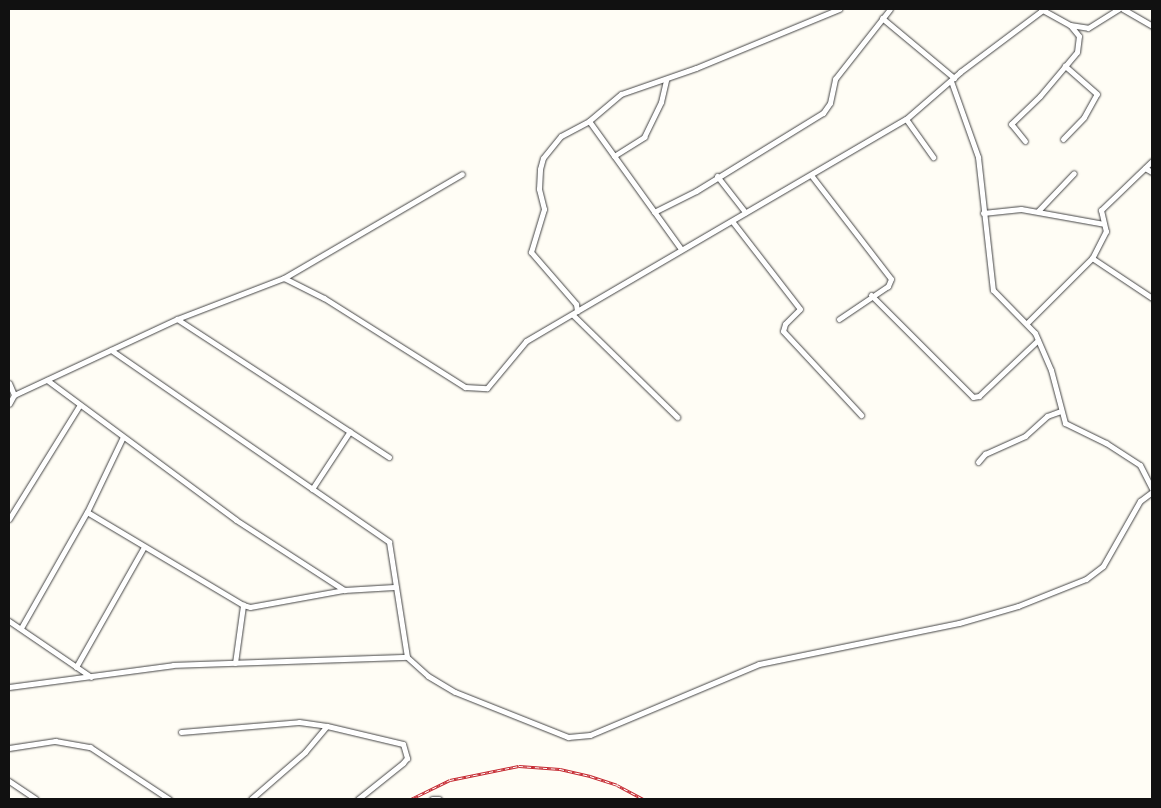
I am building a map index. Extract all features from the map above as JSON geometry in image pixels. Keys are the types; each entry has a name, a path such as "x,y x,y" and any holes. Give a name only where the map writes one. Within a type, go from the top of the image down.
{"street":[{"path":"575,313 576,304 534,256 531,247 544,209 538,189 544,158 561,136 589,121 621,94 666,80 840,9"},
{"path":"654,212 823,113 830,103 835,79 890,9"},
{"path":"284,278 324,298 417,359 465,387 476,390 487,388 526,341 906,119 952,80 1044,10 1070,24 1088,28 1118,9"},
{"path":"1123,9 1152,26"},
{"path":"9,687 173,665 407,657 450,690 524,722 578,738 656,709 759,664 959,623 1018,606 1086,579 1103,566 1140,501 1152,490 1140,465 1106,443 1065,423 1051,370 1038,340 1027,323 1002,300 990,283 976,147 952,80 882,18"},
{"path":"1025,141 1011,124 1077,52 1080,44 1079,36 1070,24"},
{"path":"1063,139 1084,117 1097,94 1065,66"},
{"path":"614,156 644,137 660,102 666,80"},
{"path":"906,119 933,157"},
{"path":"589,121 681,249"},
{"path":"1027,323 1092,258 1106,232 1101,210 1152,161"},
{"path":"1145,168 1152,172"},
{"path":"1038,211 1074,173"},
{"path":"9,404 14,395 177,319 284,278 462,174"},
{"path":"811,175 891,279 888,286 871,295 839,319"},
{"path":"717,176 745,212"},
{"path":"983,213 1038,211 1104,224"},
{"path":"732,221 800,309 785,324 784,331 861,415"},
{"path":"1092,258 1152,298"},
{"path":"871,295 973,397 979,396 1038,340"},
{"path":"575,313 677,417"},
{"path":"177,319 389,456"},
{"path":"111,350 389,542 394,587 407,657"},
{"path":"47,380 79,406 236,520 344,590"},
{"path":"9,383 14,395"},
{"path":"9,519 79,406"},
{"path":"978,462 985,454 1025,436 1047,416 1061,411"},
{"path":"312,489 350,431"},
{"path":"21,628 88,512 123,437"},
{"path":"88,512 243,605 250,606 344,590 394,587"},
{"path":"76,667 144,546"},
{"path":"235,664 243,605"},
{"path":"9,621 90,677"},
{"path":"181,732 299,722 327,726 403,744 407,758 403,763 358,799"},
{"path":"251,799 305,752 327,726"},
{"path":"9,748 55,742 90,748 169,799"},
{"path":"9,781 36,799"},
{"path":"432,799 439,799"}],"railway":[{"path":"411,799 450,780 519,766 560,769 590,776 617,785 643,799"}]}
